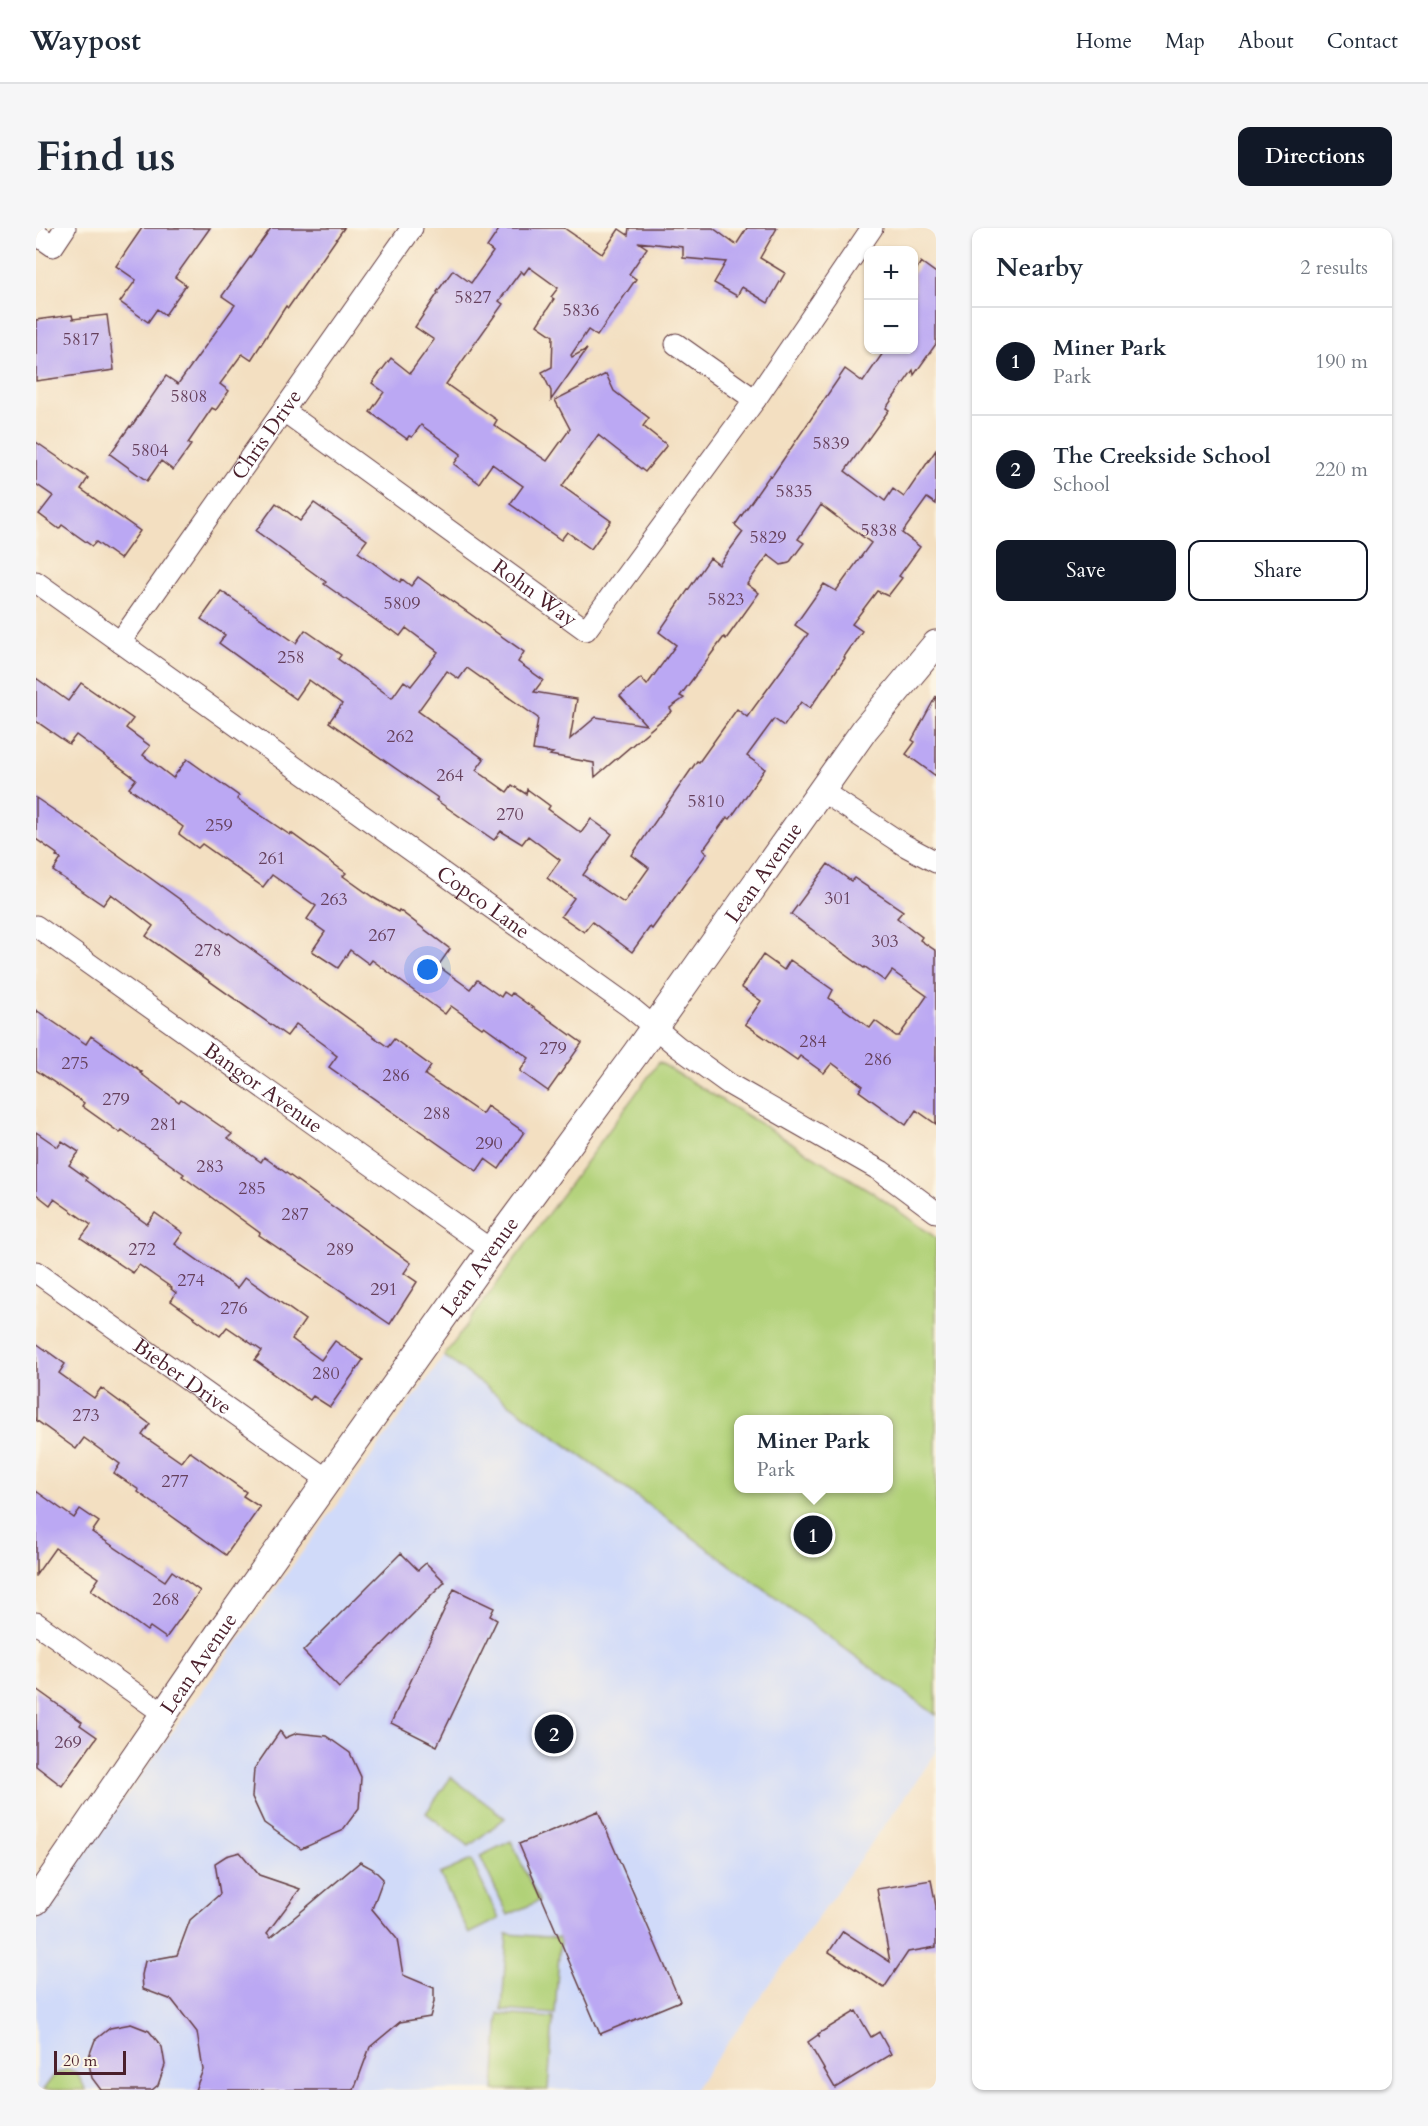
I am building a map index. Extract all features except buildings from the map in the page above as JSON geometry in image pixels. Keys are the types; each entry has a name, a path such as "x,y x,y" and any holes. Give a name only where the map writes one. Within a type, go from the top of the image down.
{"street":[{"path":"36,234 53,246 65,228"},
{"name":"Chris Drive","path":"120,642 412,228"},
{"name":"Rohn Way","path":"284,411 586,630 754,400 872,228"},
{"path":"676,344 754,400"},
{"name":"Copco Lane","path":"36,582 621,1000 678,1047 729,1084 881,1171 936,1212"},
{"name":"Lean Avenue","path":"36,1900 164,1714 491,1250 655,1027 865,729 936,644"},
{"path":"822,790 904,845 936,862"},
{"name":"Bangor Avenue","path":"36,926 491,1250"},
{"name":"Bieber Drive","path":"36,1272 328,1480"},
{"path":"36,1623 164,1714"}],"shaded area":[{"path":"444,1356 936,1715 936,1753 694,2090 36,2090 36,1921"}],"green space":[{"path":"659,1062 872,1192 936,1238 936,1715 444,1356"},
{"path":"451,1777 505,1818 469,1846 426,1813"},
{"path":"511,1841 539,1901 508,1915 480,1856"},
{"path":"471,1860 499,1919 469,1934 440,1874"},
{"path":"507,1934 560,1938 555,2014 502,2010"},
{"path":"499,2014 553,2018 548,2090 494,2090"},
{"path":"68,2069 77,2073 86,2090 43,2090 55,2074"}],"place":[{"name":"Miner Park","path":"813,1535"},
{"name":"The Creekside School","path":"554,1734"}]}
